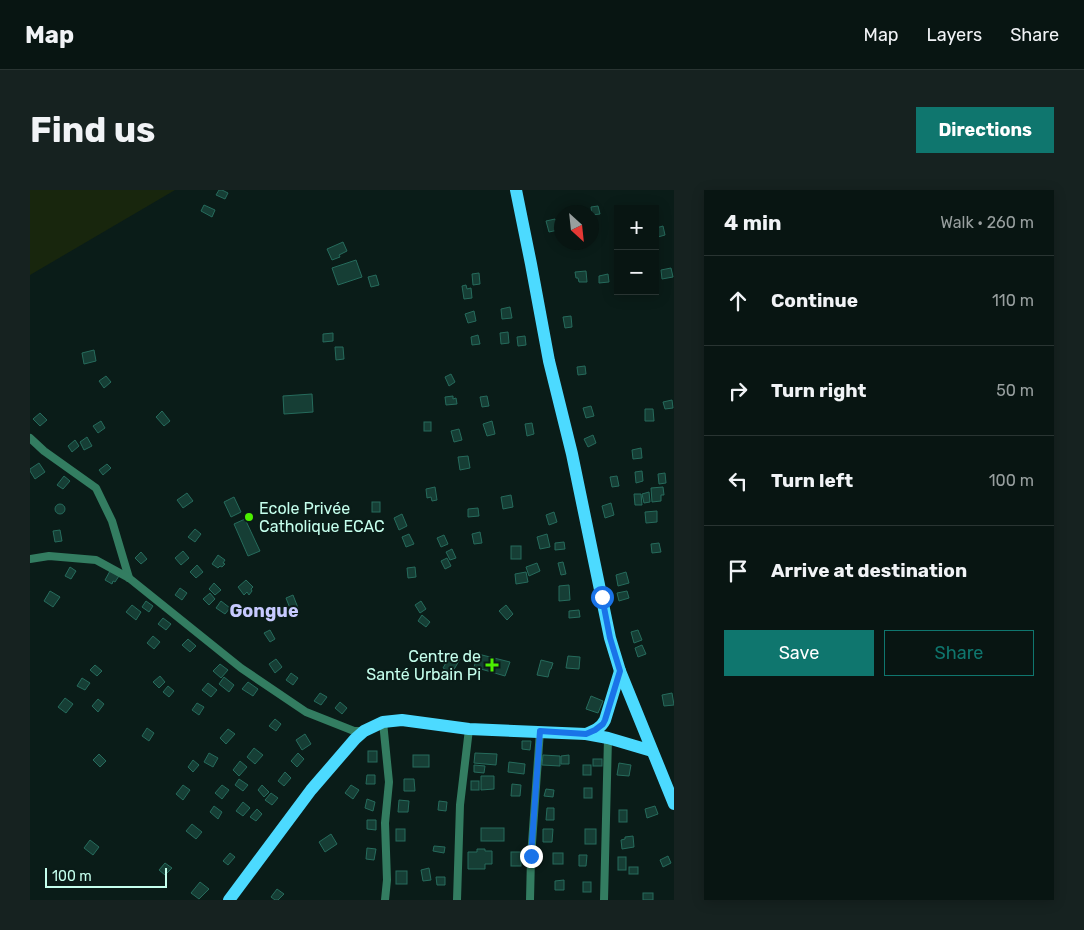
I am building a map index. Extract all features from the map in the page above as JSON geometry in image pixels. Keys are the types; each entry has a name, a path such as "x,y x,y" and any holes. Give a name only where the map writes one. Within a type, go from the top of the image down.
{"main road":[{"path":"516,190 532,264 549,361 572,454 610,638 620,671 674,804"},
{"path":"586,734 603,724 620,671"},
{"path":"229,900 312,790 355,739 364,731 383,722 402,720 469,729 586,734 608,738 652,751"}],"street":[{"path":"30,438 44,451 96,488 112,521 129,578"},
{"path":"30,559 49,556 96,560 129,578 241,668 306,712 354,731 364,731"},
{"path":"383,722 389,782 385,823 387,880 385,900"},
{"path":"457,900 460,805 469,729"},
{"path":"530,900 531,856 540,731"},
{"path":"604,900 608,738"}],"green space":[{"path":"30,190 175,190 30,275"}],"building":[{"path":"219,190 228,193 225,199 216,195"},
{"path":"204,205 215,210 212,217 201,211"},
{"path":"554,219 554,231 549,232 546,221"},
{"path":"663,226 665,235 659,237 659,227"},
{"path":"343,242 347,251 339,255 340,257 332,260 327,249"},
{"path":"356,260 362,277 338,285 332,268"},
{"path":"671,268 673,277 662,279 661,270"},
{"path":"586,271 587,282 579,282 575,272"},
{"path":"479,273 480,284 473,285 472,274"},
{"path":"608,274 609,282 599,283 599,276"},
{"path":"376,275 379,285 371,287 368,277"},
{"path":"466,285 467,289 471,288 472,298 464,299 462,286"},
{"path":"510,307 512,318 502,319 501,309"},
{"path":"474,311 476,321 468,323 465,314"},
{"path":"571,316 572,327 565,328 563,317"},
{"path":"508,332 509,343 501,344 500,333"},
{"path":"333,333 333,341 323,342 323,334"},
{"path":"478,335 480,344 472,345 471,337"},
{"path":"525,336 526,345 518,346 517,337"},
{"path":"335,347 343,347 344,359 336,360"},
{"path":"94,350 96,361 84,364 82,353"},
{"path":"585,366 586,374 578,375 577,367"},
{"path":"451,374 455,382 449,386 445,377"},
{"path":"106,376 111,382 104,388 99,381"},
{"path":"312,394 313,412 284,414 283,396"},
{"path":"453,396 453,399 456,398 457,404 446,405 445,397"},
{"path":"487,396 489,406 482,407 480,397"},
{"path":"672,400 673,408 665,409 663,402"},
{"path":"591,406 594,416 586,418 583,408"},
{"path":"645,409 653,409 654,421 645,421"},
{"path":"162,411 170,421 164,426 156,417"},
{"path":"40,413 47,420 40,426 33,419"},
{"path":"101,421 105,428 98,433 93,426"},
{"path":"492,421 495,434 487,436 483,424"},
{"path":"424,422 431,422 431,431 424,431"},
{"path":"532,423 534,434 527,436 525,424"},
{"path":"459,429 462,440 454,442 451,431"},
{"path":"593,435 596,443 588,447 584,439"},
{"path":"87,437 92,446 84,450 80,442"},
{"path":"75,440 79,446 72,452 68,446"},
{"path":"641,448 642,458 633,459 632,450"},
{"path":"468,456 470,468 460,470 458,457"},
{"path":"39,463 45,472 35,479 30,469"},
{"path":"107,464 111,468 103,475 99,470"},
{"path":"642,471 643,481 636,483 635,472"},
{"path":"665,473 666,483 659,484 658,474"},
{"path":"64,476 70,481 63,489 57,485"},
{"path":"617,476 619,486 612,487 610,477"},
{"path":"435,487 437,500 432,501 431,497 427,498 426,489"},
{"path":"663,487 664,495 661,495 661,501 652,502 651,488"},
{"path":"649,492 650,502 644,503 642,494"},
{"path":"187,493 193,501 183,508 177,500"},
{"path":"634,494 641,494 642,505 635,505"},
{"path":"511,495 513,507 503,509 501,497"},
{"path":"234,497 241,512 231,517 224,502"},
{"path":"372,502 380,502 380,512 372,512"},
{"path":"611,503 614,515 605,518 602,506"},
{"path":"58,504 62,504 65,509 64,513 58,514 55,511 55,507"},
{"path":"478,508 479,516 468,517 468,509"},
{"path":"657,511 657,522 646,523 645,512"},
{"path":"554,512 557,522 549,525 546,515"},
{"path":"402,514 407,526 399,530 394,518"},
{"path":"245,519 260,551 248,556 234,524"},
{"path":"195,529 201,534 195,542 188,537"},
{"path":"60,530 62,541 55,542 53,531"},
{"path":"480,532 482,543 474,544 472,534"},
{"path":"409,534 414,544 406,547 402,537"},
{"path":"547,534 550,547 540,549 537,537"},
{"path":"444,535 448,544 441,547 437,538"},
{"path":"564,542 565,549 555,550 555,543"},
{"path":"659,543 661,552 652,553 651,544"},
{"path":"511,546 521,546 521,559 511,559"},
{"path":"452,549 456,558 450,560 446,552"},
{"path":"183,551 189,558 181,565 175,558"},
{"path":"141,552 147,559 141,564 135,558"},
{"path":"218,555 225,560 223,563 225,564 218,568 212,564"},
{"path":"447,558 451,566 445,569 441,561"},
{"path":"563,562 566,574 561,575 558,563"},
{"path":"537,563 540,571 529,576 526,567"},
{"path":"197,565 203,572 196,578 190,572"},
{"path":"70,567 76,571 71,579 65,576"},
{"path":"415,567 416,577 408,578 407,568"},
{"path":"110,571 119,576 112,584 105,580"},
{"path":"526,572 528,582 516,584 515,574"},
{"path":"626,572 629,583 618,586 616,575"},
{"path":"246,580 253,587 249,595 247,592 244,595 238,587"},
{"path":"214,583 221,590 215,595 209,589"},
{"path":"569,585 570,600 559,601 559,586"},
{"path":"180,588 187,593 182,600 175,595"},
{"path":"50,591 60,597 53,607 44,601"},
{"path":"627,591 629,598 619,601 617,593"},
{"path":"210,593 215,599 209,605 203,599"},
{"path":"293,595 298,608 291,611 286,598"},
{"path":"146,601 153,606 149,612 142,607"},
{"path":"221,601 230,608 225,614 216,608"},
{"path":"421,601 426,609 420,613 415,605"},
{"path":"132,605 141,612 136,620 126,612"},
{"path":"506,605 513,614 507,620 499,611"},
{"path":"579,610 580,617 569,618 569,611"},
{"path":"422,615 430,622 426,627 418,621"},
{"path":"163,618 171,624 166,630 158,624"},
{"path":"270,630 275,639 270,642 264,633"},
{"path":"638,630 642,640 634,643 631,632"},
{"path":"153,636 160,642 154,649 147,643"},
{"path":"188,639 196,646 190,652 182,645"},
{"path":"642,645 646,654 638,657 635,648"},
{"path":"451,654 460,659 452,673 443,668"},
{"name":"Centre de Santé Urbain Pi","path":"478,654 510,662 505,676 474,667"},
{"path":"568,656 580,657 579,669 566,668"},
{"path":"276,659 282,667 275,673 269,664"},
{"path":"541,660 553,663 548,677 537,675"},
{"path":"220,664 228,670 221,678 213,671"},
{"path":"95,665 102,671 97,676 90,670"},
{"path":"291,673 298,678 293,685 286,680"},
{"path":"160,676 165,682 159,688 153,682"},
{"path":"224,677 234,685 229,692 219,684"},
{"path":"82,678 90,683 85,690 77,686"},
{"path":"248,682 258,689 253,696 242,689"},
{"path":"208,683 217,690 211,697 202,690"},
{"path":"168,686 174,691 169,697 163,692"},
{"path":"320,693 327,697 321,705 314,701"},
{"path":"672,693 674,705 664,706 662,695"},
{"path":"591,696 603,701 598,713 586,709"},
{"path":"65,698 73,704 66,713 58,707"},
{"path":"98,699 104,704 98,712 92,706"},
{"path":"340,702 347,708 342,714 335,708"},
{"path":"197,703 204,707 199,715 192,710"},
{"path":"275,719 281,724 276,731 269,726"},
{"path":"147,728 154,733 149,741 142,736"},
{"path":"228,729 235,734 226,744 220,738"},
{"path":"305,734 311,744 302,750 296,740"},
{"path":"522,741 531,741 530,750 522,749"},
{"path":"254,748 263,755 255,764 247,757"},
{"path":"368,751 377,751 377,762 368,762"},
{"path":"209,753 218,758 213,767 204,762"},
{"path":"298,753 304,759 297,767 291,761"},
{"path":"475,753 497,754 496,765 474,763"},
{"path":"99,754 106,761 100,767 93,760"},
{"path":"413,755 429,755 429,767 413,767"},
{"path":"543,755 560,756 560,766 542,765"},
{"path":"569,755 569,764 561,764 561,756"},
{"path":"593,759 602,759 602,766 593,766"},
{"path":"193,760 199,765 193,772 188,767"},
{"path":"240,761 247,767 239,776 233,770"},
{"path":"509,762 525,764 524,774 508,772"},
{"path":"619,763 631,765 629,776 617,775"},
{"path":"474,765 485,766 484,773 474,772"},
{"path":"583,765 591,765 591,775 583,775"},
{"path":"285,772 291,778 284,786 278,781"},
{"path":"367,775 375,775 375,784 366,784"},
{"path":"481,776 494,776 494,789 481,790"},
{"path":"239,779 248,785 243,791 235,785"},
{"path":"404,779 414,779 415,791 404,791"},
{"path":"471,781 479,781 479,790 471,790"},
{"path":"512,784 521,785 520,796 511,796"},
{"path":"183,785 190,790 183,800 176,794"},
{"path":"222,785 229,790 222,799 215,793"},
{"path":"262,785 269,792 264,797 258,790"},
{"path":"351,785 359,790 353,799 345,793"},
{"path":"584,788 592,788 592,798 584,798"},
{"path":"546,789 554,790 553,797 544,796"},
{"path":"271,793 278,798 272,805 265,800"},
{"path":"367,799 375,802 373,811 365,808"},
{"path":"399,800 409,801 408,812 398,812"},
{"path":"439,801 447,802 446,811 438,810"},
{"path":"243,802 250,808 243,816 236,811"},
{"path":"214,806 222,812 218,819 210,812"},
{"path":"655,806 658,814 647,818 645,809"},
{"path":"547,808 554,808 554,820 546,820"},
{"path":"257,809 262,814 256,821 250,817"},
{"path":"619,810 627,810 627,822 619,822"},
{"path":"367,820 376,820 376,830 367,829"},
{"path":"192,824 202,832 196,839 186,831"},
{"path":"481,828 504,828 504,841 481,841"},
{"path":"396,829 405,829 405,841 396,841"},
{"path":"543,829 553,829 552,842 543,842"},
{"path":"585,829 596,829 596,844 585,844"},
{"path":"331,834 337,844 325,852 319,842"},
{"path":"633,836 634,847 622,849 621,840 625,839 625,837"},
{"path":"90,840 99,847 93,855 84,848"},
{"path":"434,846 445,847 444,853 433,851"},
{"path":"367,848 376,849 374,860 366,859"},
{"path":"477,849 492,851 492,864 485,864 485,869 468,869 468,852 477,852"},
{"path":"511,852 521,852 521,866 511,866"},
{"path":"230,853 235,857 228,865 223,861"},
{"path":"553,853 563,853 563,864 553,864"},
{"path":"579,855 587,855 586,866 579,866"},
{"path":"668,856 671,863 663,867 660,860"},
{"path":"618,857 626,857 626,870 618,870"},
{"path":"165,863 172,868 165,875 159,870"},
{"path":"629,867 638,867 638,874 629,874"},
{"path":"429,868 431,880 423,881 421,870"},
{"path":"396,871 407,871 407,884 396,884"},
{"path":"436,877 445,877 445,885 437,885"},
{"path":"564,880 564,890 555,890 555,881"},
{"path":"200,882 209,889 199,899 191,893"},
{"path":"583,882 591,882 591,892 583,892"},
{"path":"277,889 284,894 278,900 275,900 271,897"},
{"path":"643,893 653,893 653,900 643,900"}],"place":[{"name":"Ecole Privée Catholique ECAC","path":"249,517"},
{"name":"Centre de Santé Urbain Pi","path":"492,665"}],"district":[{"name":"Gongue","path":"264,611"}],"route":[{"path":"531,856 540,731 586,734 600,727 605,720 620,671 610,638 602,597"}]}
